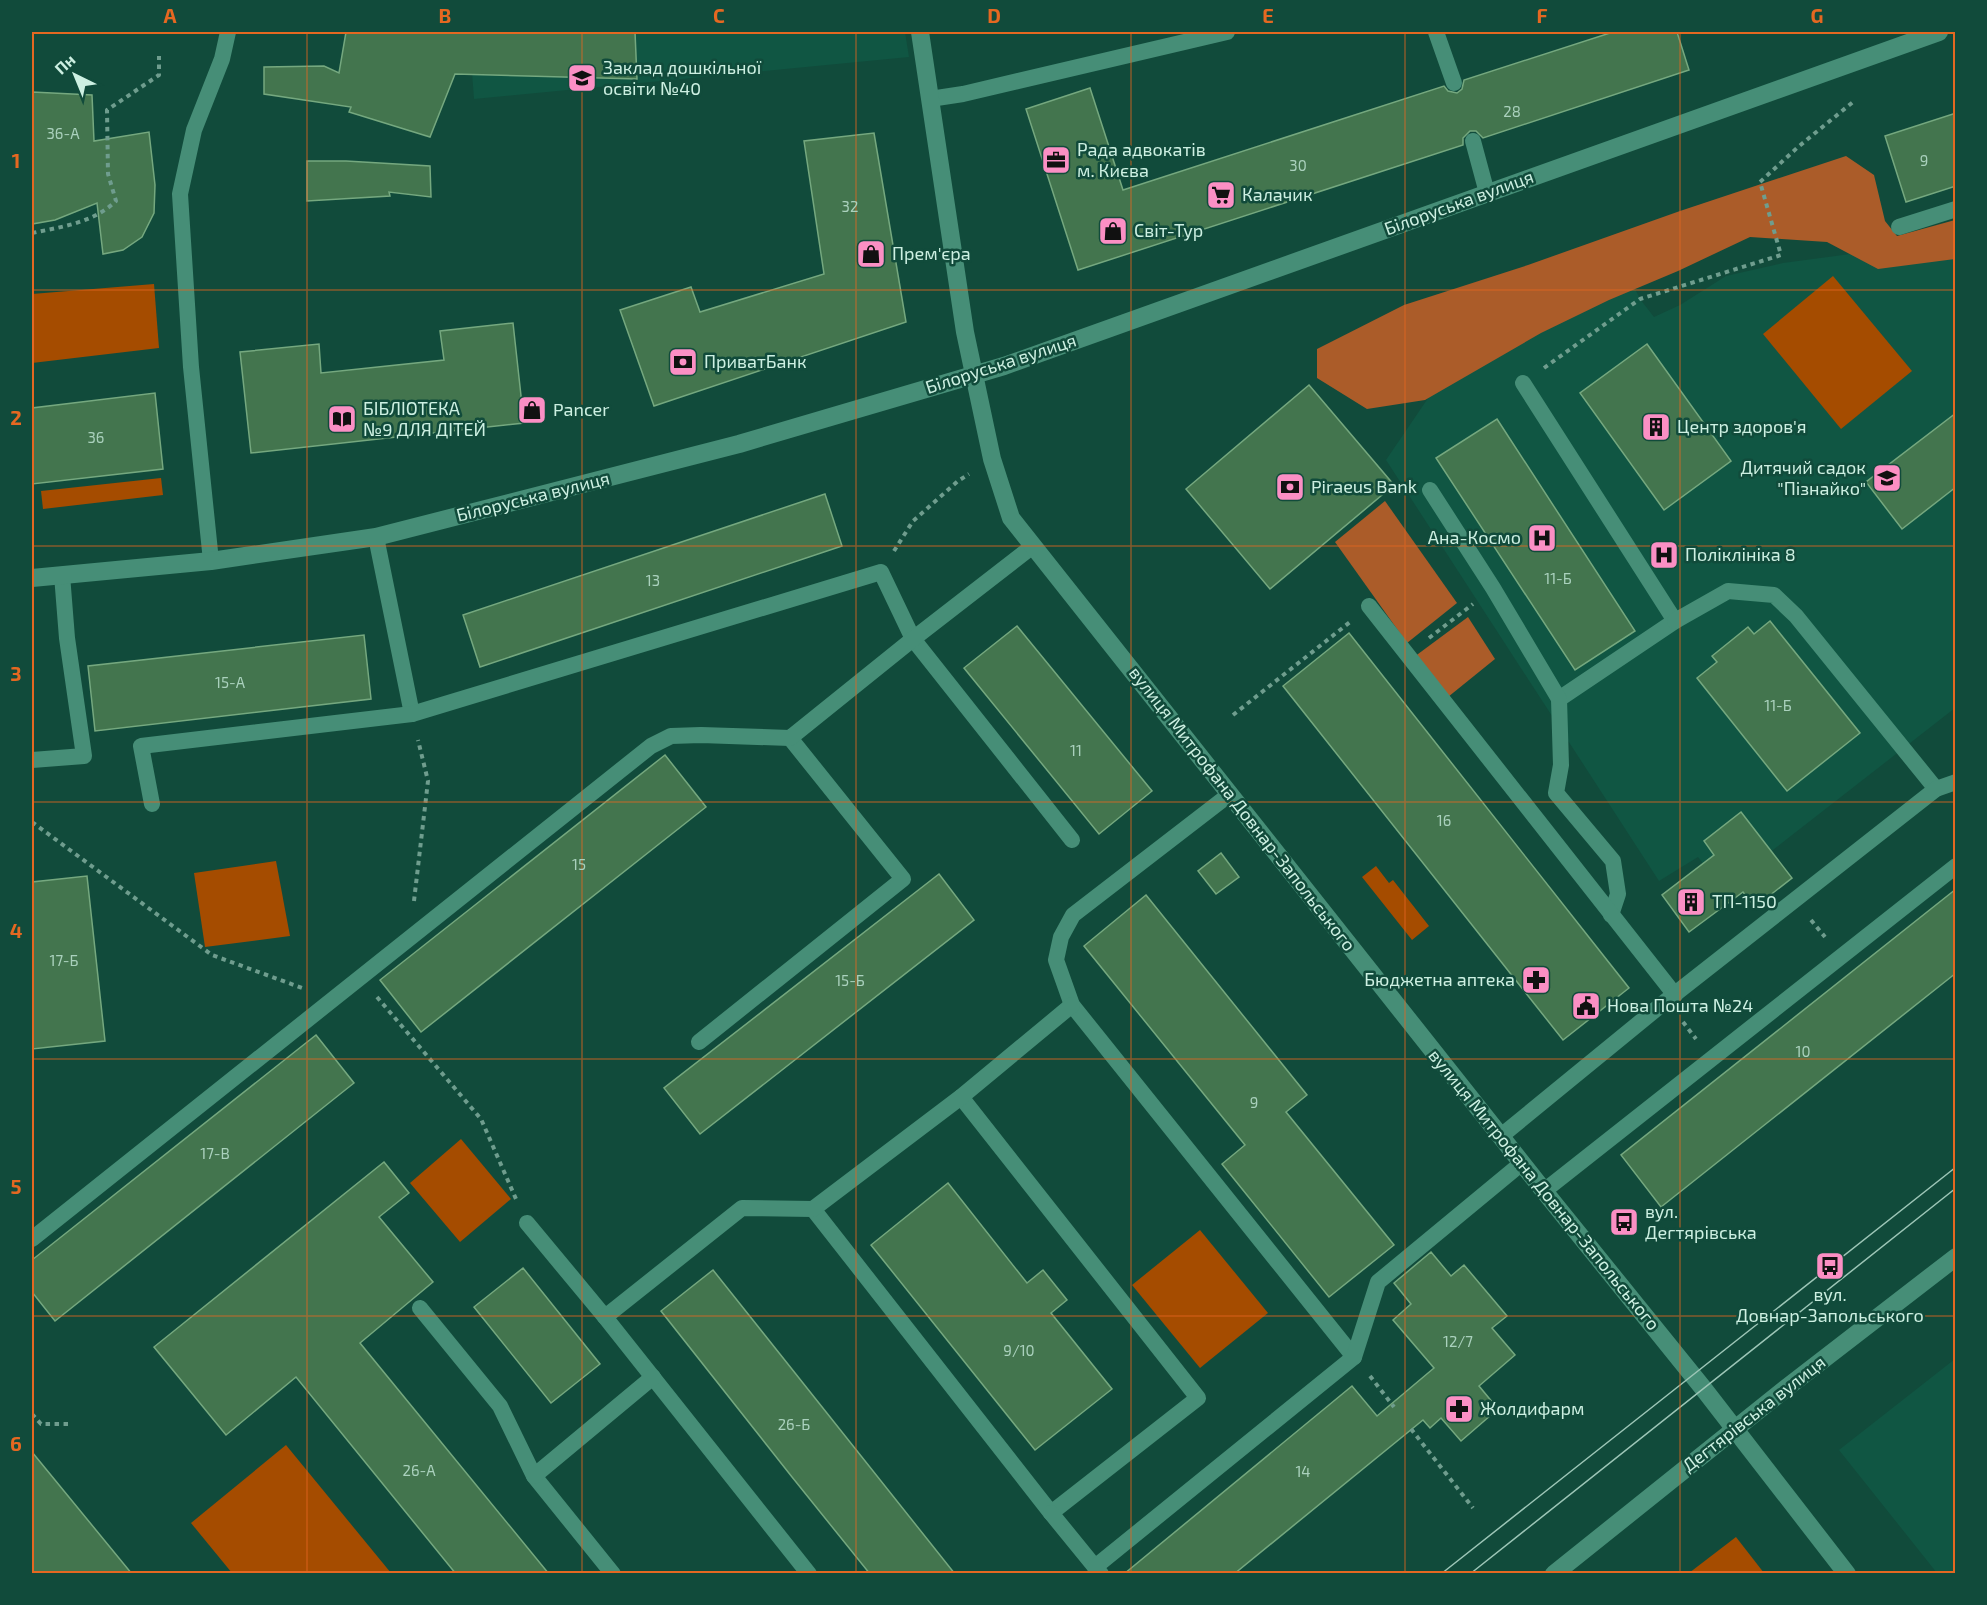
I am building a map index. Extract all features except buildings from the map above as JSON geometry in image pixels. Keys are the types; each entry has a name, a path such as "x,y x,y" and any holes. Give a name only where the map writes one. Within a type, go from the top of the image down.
{"street":[{"name":"вулиця Митрофана Довнар-Запольського","path":"920,32 965,332 992,459 1011,518 1544,1191 1736,1429 1847,1574"},
{"name":"Білоруська вулиця","path":"32,578 212,561 376,537 739,444 1004,366 1939,32"},
{"name":"Дегтярівська вулиця","path":"1554,1574 1956,1257"}],"lane":[{"path":"212,561 192,367 180,194 194,130 222,59 228,32"},
{"path":"930,99 963,94 1227,32"},
{"path":"1436,32 1454,83"},
{"path":"1473,141 1487,193"},
{"path":"1899,227 1956,209"},
{"path":"1522,383 1675,621"},
{"path":"1430,490 1493,588 1559,699 1561,765 1556,793 1612,861 1618,894 1611,915"},
{"path":"376,537 412,714"},
{"path":"32,1239 651,746 671,736 790,738 1033,546"},
{"path":"152,804 141,746 412,714 881,572 913,639 1072,840"},
{"path":"32,760 84,756 67,638 62,575"},
{"path":"1559,699 1675,621 1728,591 1774,595 1796,616 1936,789"},
{"path":"1369,606 1611,915 1671,998"},
{"path":"699,1042 903,879 790,738"},
{"path":"1501,1136 1671,998 1936,789 1956,782"},
{"path":"1230,794 1073,915 1061,937 1056,960 1072,1005 1354,1357"},
{"path":"1544,1191 1956,866"},
{"path":"605,1317 742,1208 813,1209 961,1097 1072,1005"},
{"path":"961,1097 1198,1398 1052,1513"},
{"path":"813,1209 1098,1570 1354,1357 1378,1282 1522,1163"},
{"path":"527,1222 809,1574"},
{"path":"420,1308 500,1406 534,1476 613,1574"},
{"path":"534,1476 653,1377"}],"path":[{"path":"32,234 76,224 105,211 116,201 108,174 107,110 159,75 159,57"},
{"path":"1522,383 1640,299 1781,255 1761,182 1798,147 1853,102"},
{"path":"881,572 913,521 958,481 992,459"},
{"path":"1407,655 1493,588"},
{"path":"1233,716 1369,606"},
{"path":"409,938 428,781 412,714"},
{"path":"32,822 212,956 334,999"},
{"path":"1795,900 1841,956"},
{"path":"361,978 481,1119 527,1222"},
{"path":"1671,998 1712,1059"},
{"path":"1354,1357 1394,1407"},
{"path":"32,1414 41,1424 68,1424"},
{"path":"1411,1429 1473,1508"}],"shaded area":[{"name":"Заклад дошкільної освіти №40","path":"469,32 905,32 909,57 474,99"},
{"path":"1846,156 1874,175 1885,221 1897,236 1955,220 1955,259 1878,269 1827,242 1750,237 1541,333 1425,400 1367,409 1317,378 1317,349 1404,305"},
{"name":"Поліклініка 8","path":"1955,240 1955,708 1723,889 1698,857 1659,881 1386,460 1473,332 1623,264 1640,299 1654,317 1680,305 1726,276 1783,263"},
{"path":"1833,276 1912,371 1841,429 1763,334"},
{"path":"154,284 159,348 32,363 32,294"},
{"path":"161,478 163,495 43,509 41,491"},
{"path":"1385,501 1457,603 1407,643 1335,542"},
{"path":"1468,617 1495,659 1448,697 1414,657"},
{"path":"276,861 290,936 205,947 194,873"},
{"path":"1376,866 1389,883 1393,880 1429,926 1412,940 1362,877"},
{"path":"461,1139 511,1199 460,1242 410,1183"},
{"path":"1200,1230 1268,1313 1200,1368 1132,1285"},
{"path":"1955,1359 1955,1573 1937,1573 1839,1450"},
{"path":"286,1445 391,1573 232,1573 191,1523"},
{"path":"1736,1537 1764,1573 1689,1573"}],"tram line":[{"path":"1441,1574 1956,1167"},
{"path":"1470,1574 1956,1188"}],"place":[{"name":"Заклад дошкільної освіти №40","path":"582,78"},
{"name":"Рада адвокатів м. Києва","path":"1056,160"},
{"name":"Калачик","path":"1221,195"},
{"name":"Світ-Тур","path":"1113,231"},
{"name":"Прем'єра","path":"871,254"},
{"name":"ПриватБанк","path":"683,362"},
{"name":"Pancer","path":"532,410"},
{"name":"БІБЛІОТЕКА №9 ДЛЯ ДІТЕЙ","path":"342,419"},
{"name":"Центр здоров'я","path":"1656,427"},
{"name":"Дитячий садок \"Пізнайко\"","path":"1887,478"},
{"name":"Piraeus Bank","path":"1290,487"},
{"name":"Ана-Космо","path":"1542,538"},
{"name":"Поліклініка 8","path":"1664,555"},
{"name":"ТП-1150","path":"1691,902"},
{"name":"Бюджетна аптека","path":"1536,980"},
{"name":"Нова Пошта №24","path":"1586,1006"},
{"name":"вул. Дегтярівська","path":"1624,1222"},
{"name":"вул. Довнар-Запольського","path":"1830,1266"},
{"name":"Жолдифарм","path":"1459,1409"}]}
